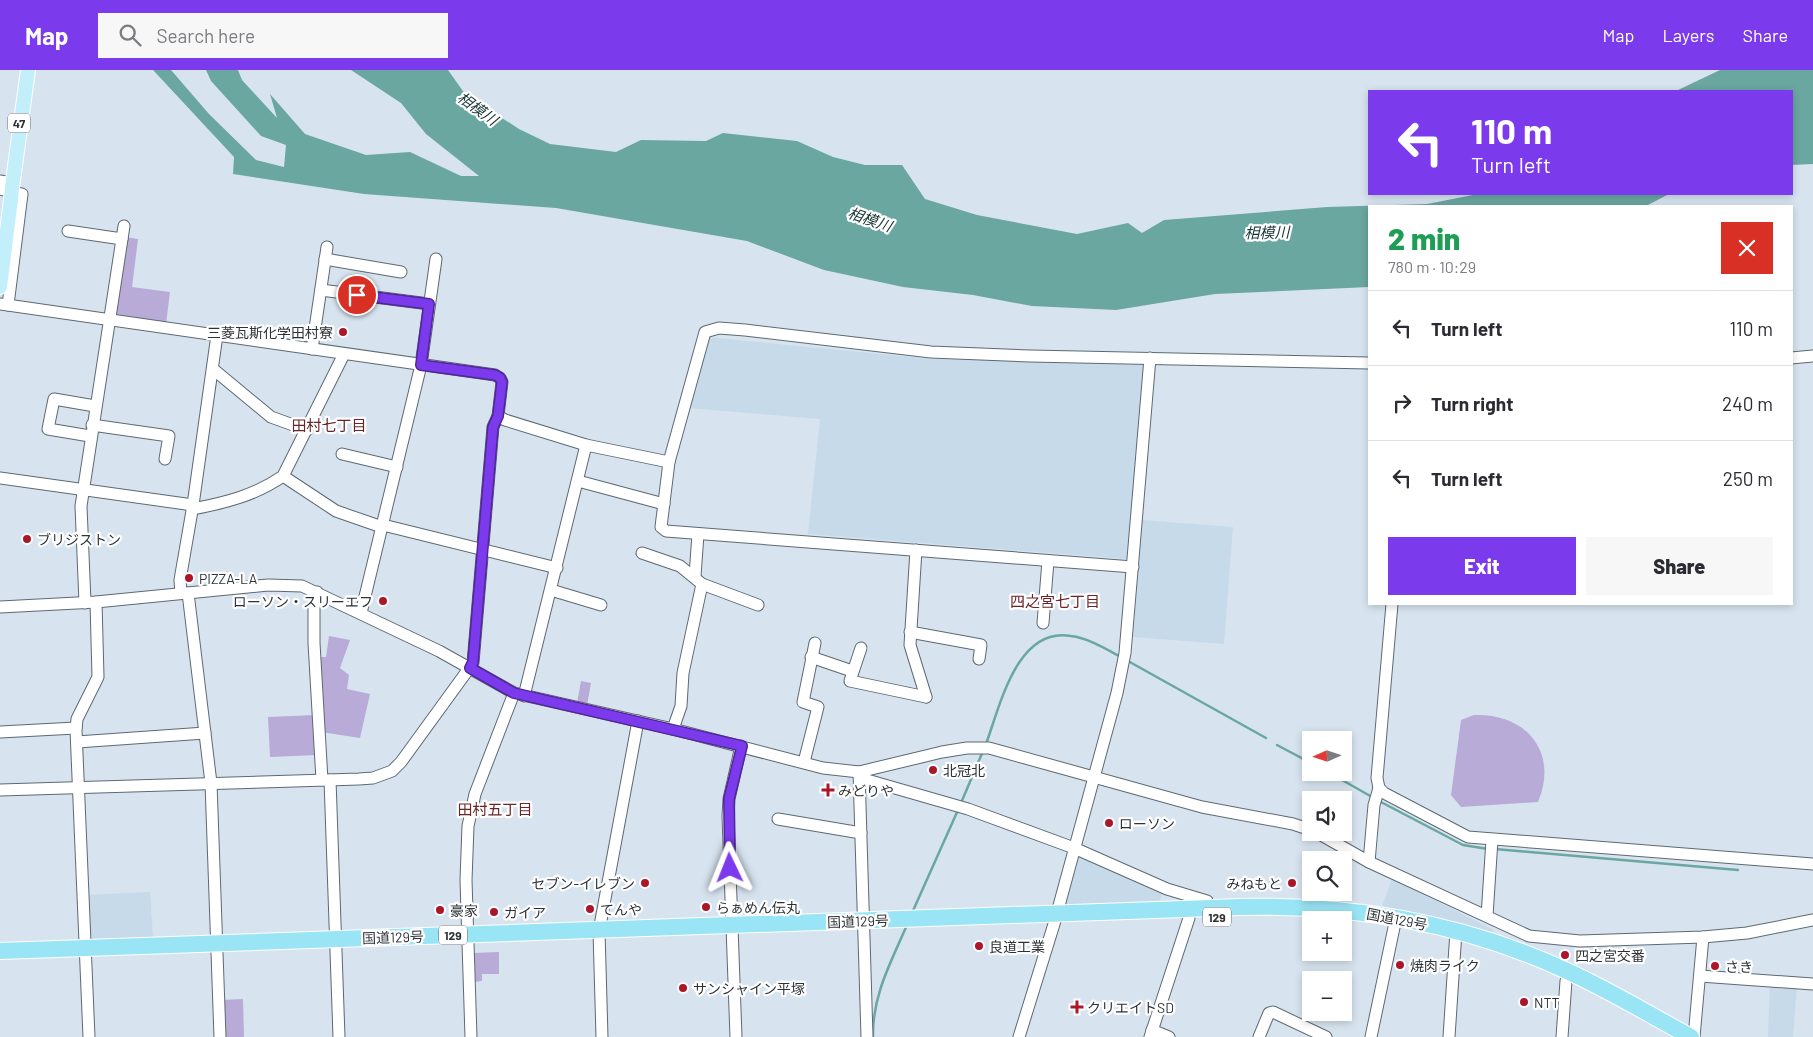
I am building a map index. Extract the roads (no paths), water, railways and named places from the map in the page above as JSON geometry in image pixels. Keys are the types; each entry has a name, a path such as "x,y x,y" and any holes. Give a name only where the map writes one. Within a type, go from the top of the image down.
{"highway":[{"name":"国道129号","path":"1055,918 1184,907 1279,906 1324,908 1456,936 1568,971 1692,1037"},
{"name":"国道129号","path":"0,962 86,954 1055,918 1184,907 1395,922"},
{"name":"国道129号","path":"0,951 86,954"},
{"name":"国道129号","path":"1521,957 1674,1037"}],"main road":[{"name":"47","path":"0,287 6,188 28,70"}],"street":[{"path":"0,790 373,778 392,770 422,736 473,662 493,427 498,416 500,378 495,375 4,304 22,194 6,188"},
{"path":"89,1037 80,787 76,728 77,719 98,677 82,525 91,431 124,226"},
{"path":"68,230 122,239"},
{"path":"312,349 327,247"},
{"path":"325,259 401,272"},
{"path":"361,613 421,365 436,259"},
{"path":"321,290 429,304"},
{"path":"1133,568 666,531 661,527 669,462 705,332 711,329 745,330 931,352 1368,363"},
{"path":"217,335 193,507 180,580 185,593 211,783 220,1037"},
{"path":"0,478 193,507 228,502 267,488 283,476 344,354"},
{"path":"1793,358 1813,356"},
{"path":"1019,1037 1055,918 1125,653 1150,358"},
{"path":"213,369 271,418 307,430"},
{"path":"95,406 54,399 48,429 169,436 166,459"},
{"path":"498,416 543,433 586,445 669,462"},
{"path":"471,1037 466,880 468,826 475,794 519,695 557,568 586,445"},
{"path":"342,454 397,467"},
{"path":"283,476 336,511 383,526 557,568"},
{"path":"578,481 664,504"},
{"path":"674,729 681,706 683,673 698,580 698,534"},
{"path":"861,648 850,681 926,697 910,646 916,550"},
{"path":"642,553 680,566 698,580 758,605"},
{"path":"1043,623 1048,560"},
{"path":"0,607 90,602 268,585 302,586 361,613 519,695 674,729 833,770 859,772 942,752 984,748 1093,775 1202,807 1302,827"},
{"path":"551,590 601,605"},
{"path":"317,592 314,608 314,642 326,780 336,944 339,1037"},
{"path":"1369,862 1392,605"},
{"path":"910,632 981,645 979,659"},
{"path":"804,762 818,707 803,702 815,643"},
{"path":"811,657 852,671"},
{"path":"602,1037 599,936 638,721"},
{"path":"0,732 76,728"},
{"path":"77,742 205,733"},
{"path":"736,1037 728,816 729,799 742,746"},
{"path":"859,772 867,1037"},
{"path":"859,772 867,780 968,809 1074,848 1167,889 1184,907 1151,1033 1169,1037"},
{"path":"1376,796 1384,793 1468,837 1813,864"},
{"path":"778,819 861,833"},
{"path":"1487,916 1492,840"},
{"path":"1332,841 1369,862 1529,936 1580,941 1703,937 1747,933 1813,920"},
{"path":"1161,910 1167,889"},
{"path":"1371,1037 1395,922"},
{"path":"1449,1037 1456,936"},
{"path":"1521,957 1529,936"},
{"path":"1692,1037 1703,937"},
{"path":"1700,976 1813,984"},
{"path":"1562,1037 1566,981"},
{"path":"1259,1037 1269,1013 1274,1012 1326,1037"}],"water":[{"name":"相模川","path":"153,70 171,70 209,114 256,160 284,167 286,145 261,136 211,81 206,70 238,70 242,80 277,118 270,94 305,134 366,155 410,152 461,176 479,176 426,134 401,103 351,70 448,70 465,94 519,129 550,144 616,152 641,140 706,141 723,133 797,141 833,157 865,165 902,165 925,199 977,215 1077,234 1128,223 1142,233 1164,220 1327,207 1368,206 1368,287 1215,294 1116,310 1032,306 973,295 903,287 824,270 747,241 556,208 364,194 233,174 234,157"},
{"path":"1720,70 1813,70 1813,164 1793,165 1793,90 1678,90"},
{"path":"1473,195 1667,195 1648,205 1394,205 1427,204"}],"waterway":[{"path":"986,744 1005,690 1014,672 1024,656 1037,643 1052,636 1071,636 1090,641 1121,657"},
{"path":"1128,661 1266,738"},
{"path":"1277,745 1302,758"},
{"path":"961,803 983,751"},
{"path":"1344,781 1372,797"},
{"path":"1379,801 1463,845 1488,849"},
{"path":"912,913 958,810"},
{"path":"1495,849 1738,870"},
{"path":"873,1037 879,993 907,925"}],"place":[{"name":"三菱瓦斯化学田村寮","path":"343,332"},
{"name":"ブリジストン","path":"27,539"},
{"name":"PIZZA-LA","path":"189,578"},
{"name":"ローソン・スリーエフ","path":"383,601"},
{"name":"北冠北","path":"933,770"},
{"name":"みどりや","path":"828,790"},
{"name":"ローソン","path":"1109,823"},
{"name":"セブン-イレブン","path":"645,883"},
{"name":"みねもと","path":"1292,883"},
{"name":"らぁめん伝丸","path":"706,907"},
{"name":"てんや","path":"590,909"},
{"name":"豪家","path":"440,910"},
{"name":"ガイア","path":"494,912"},
{"name":"良道工業","path":"979,946"},
{"name":"四之宮交番","path":"1565,955"},
{"name":"焼肉ライク","path":"1400,965"},
{"name":"さき","path":"1715,966"},
{"name":"サンシャイン平塚","path":"683,988"},
{"name":"NTT","path":"1524,1002"},
{"name":"クリエイトSD","path":"1077,1007"}],"district":[{"name":"田村七丁目","path":"329,425"},
{"name":"四之宮七丁目","path":"1055,601"},
{"name":"田村五丁目","path":"495,809"}]}
